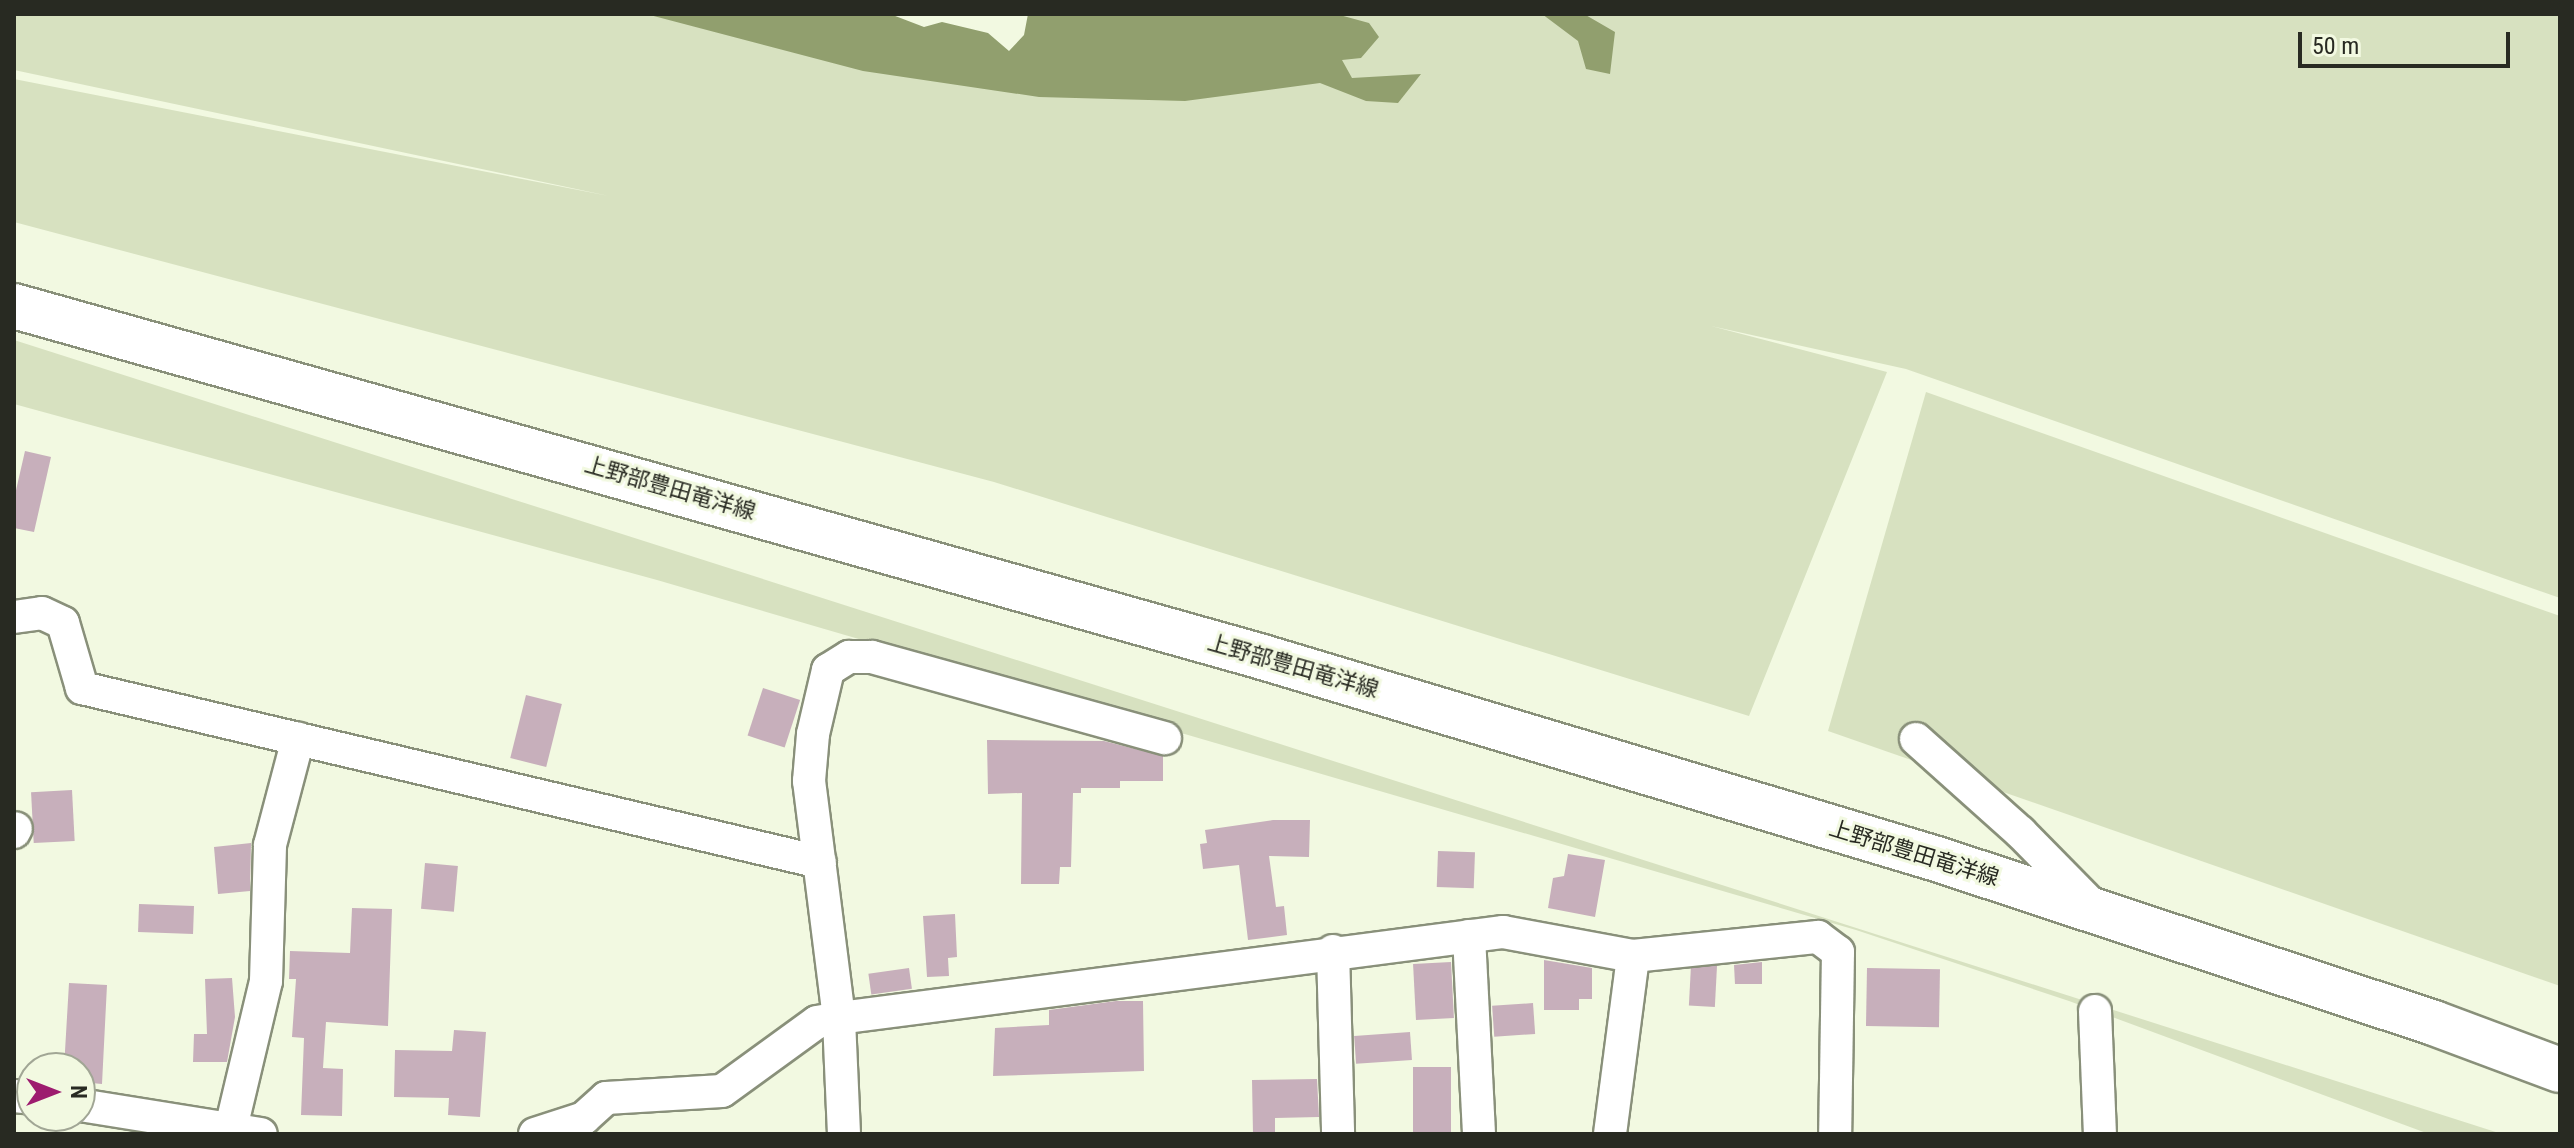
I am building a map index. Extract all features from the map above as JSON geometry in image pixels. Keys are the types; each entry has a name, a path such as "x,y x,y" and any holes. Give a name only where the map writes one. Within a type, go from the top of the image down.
{"main road":[{"name":"上野部豊田竜洋線","path":"14,306 1274,660 2099,912 2560,1070"}],"street":[{"path":"14,617 42,613 63,623 82,688 820,862"},
{"path":"844,1134 839,1018 809,781 813,734 828,670 849,657 872,657 1165,738"},
{"path":"96,1108 246,1131 266,981 270,845 298,739"},
{"path":"1916,739 2020,832 2099,912"},
{"path":"535,1134 584,1118 606,1098 722,1091 817,1022 1041,989 1170,978 1333,951 1503,932 1633,956 1818,937 1838,952 1835,1134"},
{"path":"1469,936 1479,1134"},
{"path":"1333,951 1338,1134"},
{"path":"1610,1134 1633,956"},
{"path":"2095,1011 2100,1134"}],"shaded area":[{"path":"14,14 670,14 969,86 1281,14 2560,14 2560,598 1906,369 1711,326 1887,372 1749,716 994,482 14,222 14,79 609,196 14,70"},
{"path":"646,14 890,14 924,27 942,22 988,33 1009,51 1024,35 1028,14 1336,14 1369,23 1379,37 1361,58 1342,60 1352,78 1421,74 1398,103 1366,101 1320,83 1185,101 1039,97 863,71"},
{"path":"1542,14 1584,14 1615,32 1610,74 1586,69 1578,41"},
{"path":"14,340 2502,1134 2429,1134 2069,1001 1856,930 657,580 14,404"},
{"path":"1926,392 2560,616 2560,986 1828,731"}],"building":[{"path":"25,451 51,457 34,532 14,528 14,499"},
{"path":"763,688 800,700 785,748 748,736"},
{"path":"526,695 562,704 546,767 510,758"},
{"path":"987,740 1104,741 1163,756 1163,781 1120,781 1120,788 1081,788 1081,793 1073,793 1071,867 1060,867 1059,884 1021,884 1022,793 988,794"},
{"path":"72,790 75,841 34,843 31,792"},
{"path":"1273,820 1310,820 1309,857 1269,856 1276,907 1284,906 1287,935 1248,940 1239,865 1203,869 1200,844 1207,843 1205,830"},
{"path":"251,843 250,891 218,894 214,847"},
{"path":"1438,851 1475,852 1474,888 1437,887"},
{"path":"1568,854 1605,860 1595,917 1548,908 1553,878 1564,876"},
{"path":"425,863 458,866 454,912 421,909"},
{"path":"139,904 194,906 193,934 138,932"},
{"path":"352,908 392,909 388,1026 326,1022 323,1068 343,1069 342,1116 301,1115 304,1038 292,1037 296,979 289,979 290,951 350,953"},
{"path":"955,914 957,957 948,958 949,976 927,977 923,916"},
{"path":"1544,960 1592,968 1592,999 1579,999 1579,1010 1544,1010"},
{"path":"1451,962 1454,1018 1416,1020 1413,964"},
{"path":"1762,962 1762,984 1735,984 1734,965"},
{"path":"1691,965 1717,966 1715,1007 1689,1006"},
{"path":"909,968 912,989 871,995 868,974"},
{"path":"1867,968 1940,969 1939,1027 1866,1026"},
{"path":"232,978 235,1017 227,1062 193,1062 194,1034 207,1034 205,979"},
{"path":"69,983 107,985 102,1084 96,1083 96,1052 65,1052"},
{"path":"1116,1001 1143,1001 1144,1071 993,1076 995,1028 1049,1025 1049,1010"},
{"path":"1533,1003 1535,1034 1494,1037 1492,1006"},
{"path":"454,1030 486,1032 480,1117 448,1115 449,1098 394,1097 395,1050 452,1051"},
{"path":"1410,1032 1412,1060 1356,1064 1354,1036"},
{"path":"1413,1067 1451,1067 1451,1134 1413,1134"},
{"path":"1317,1079 1319,1117 1275,1118 1275,1134 1253,1134 1252,1080"}]}
